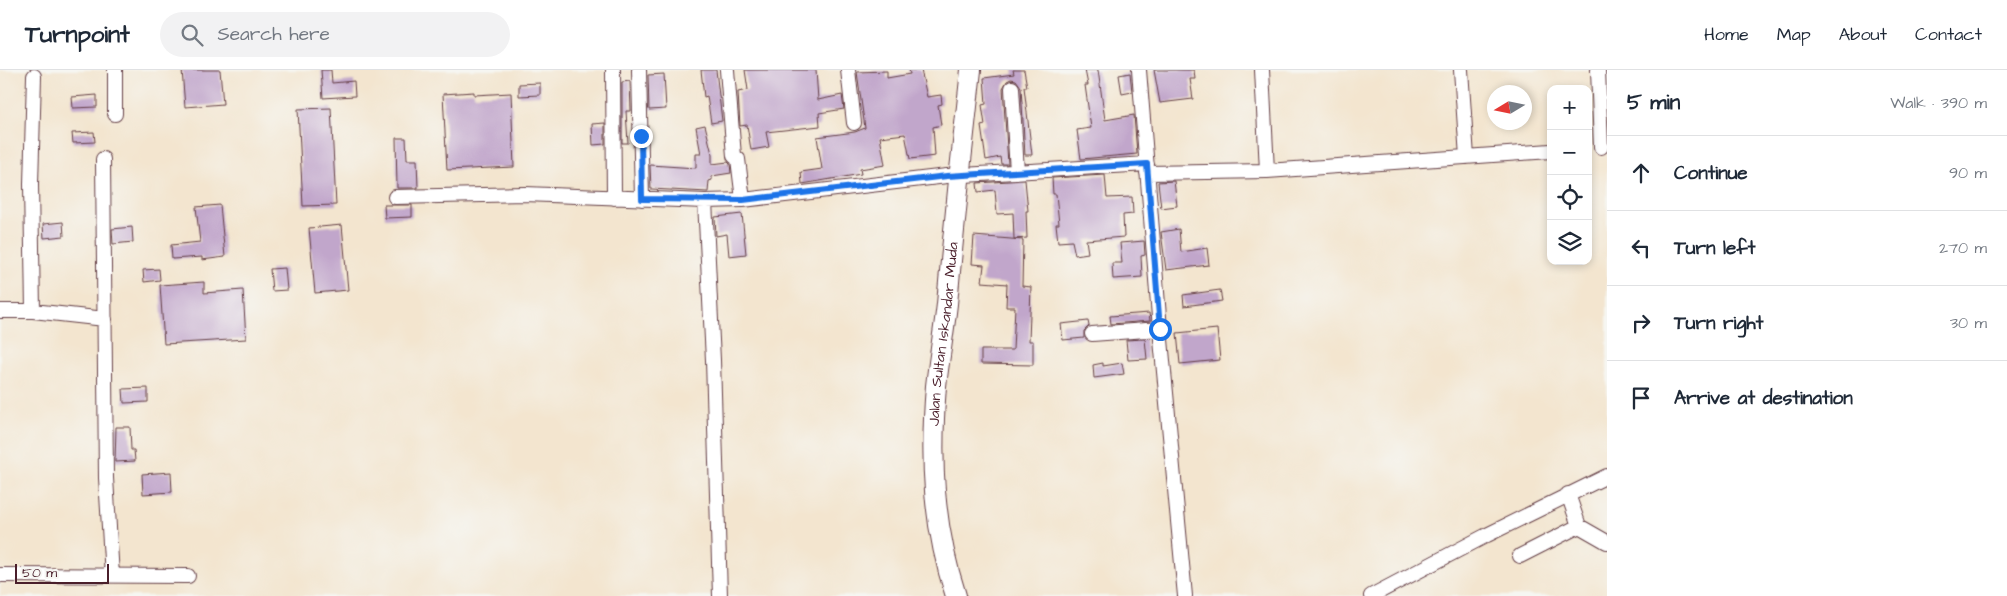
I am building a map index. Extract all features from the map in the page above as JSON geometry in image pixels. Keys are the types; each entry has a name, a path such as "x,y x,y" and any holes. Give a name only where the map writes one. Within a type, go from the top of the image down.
{"highway":[{"name":"Jalan Sultan Iskandar Muda","path":"956,596 940,541 933,482 933,444 936,386 945,323 971,70"}],"street":[{"path":"115,70 115,114"},
{"path":"613,70 614,198"},
{"path":"639,70 642,199"},
{"path":"727,70 734,156 738,159 743,200"},
{"path":"848,70 854,123"},
{"path":"1139,70 1160,329 1185,596"},
{"path":"1262,70 1267,171"},
{"path":"1461,70 1467,157"},
{"path":"1598,70 1599,147"},
{"path":"33,311 31,184 34,76"},
{"path":"1012,88 1017,172"},
{"path":"396,197 525,194 705,201 743,200 937,177 1017,172 1147,168 1267,171 1547,151"},
{"path":"103,159 106,478 112,576"},
{"path":"705,201 713,360 720,596"},
{"path":"0,311 33,311 106,319"},
{"path":"1092,334 1160,329"},
{"path":"1371,596 1568,494 1607,476"},
{"path":"1568,494 1579,526 1607,542"},
{"path":"1520,556 1579,526"},
{"path":"0,574 188,576"}],"building":[{"path":"182,70 220,70 223,104 185,107"},
{"path":"321,70 331,70 332,83 354,81 355,96 323,98"},
{"path":"701,70 716,70 722,121 711,123 707,96 704,97"},
{"path":"745,70 816,70 818,100 842,95 844,109 819,113 820,126 766,132 769,147 751,150 747,125 740,126 738,92 748,90"},
{"path":"909,70 921,70 927,97 941,95 942,104 938,105 941,125 933,127 935,156 910,159 905,134 880,137 885,165 860,169 861,174 802,184 801,172 822,169 817,137 855,132 865,128 857,72 887,71 887,78 910,74"},
{"path":"1013,70 1024,70 1027,87 1024,87 1032,155 1025,155 1021,87 1016,80 1011,79 1007,81 1003,88 1008,164 1001,164 1000,157 986,160 981,126 985,125 982,105 986,104 984,78 1014,74"},
{"path":"1085,70 1098,70 1105,120 1134,115 1137,154 1081,159 1077,130 1091,128 1085,85 1088,85"},
{"path":"1154,70 1194,70 1195,79 1190,79 1193,99 1160,103"},
{"path":"1130,73 1132,92 1122,94 1119,75"},
{"path":"664,74 666,109 649,110 648,75"},
{"path":"630,81 631,111 626,111 628,143 622,143 622,82"},
{"path":"540,83 540,95 519,96 519,84"},
{"path":"474,92 474,95 511,93 514,167 447,170 443,94"},
{"path":"97,95 97,107 73,108 72,97"},
{"path":"331,108 336,205 303,206 298,109"},
{"path":"605,123 605,144 593,145 592,124"},
{"path":"705,125 712,154 712,164 728,162 731,173 712,176 712,180 709,181 708,192 651,189 650,165 696,168 696,154 701,154 696,127"},
{"path":"94,132 95,142 73,143 72,133"},
{"path":"396,138 406,138 407,160 417,160 418,188 397,188"},
{"path":"1105,175 1107,198 1132,197 1133,214 1123,215 1124,237 1086,240 1088,253 1075,255 1072,241 1058,242 1056,224 1059,224 1056,194 1053,194 1052,178"},
{"path":"1025,180 1028,211 1026,211 1027,238 1014,239 1013,213 997,214 995,190 978,192 977,183"},
{"path":"1174,181 1177,206 1161,208 1158,182"},
{"path":"220,205 225,257 202,260 202,257 172,259 171,245 200,242 196,207"},
{"path":"384,205 412,205 412,217 385,218"},
{"path":"742,214 746,254 729,256 727,234 716,236 715,217"},
{"path":"63,222 64,236 44,238 43,224"},
{"path":"342,225 348,290 315,293 309,228"},
{"path":"132,227 133,242 113,244 112,229"},
{"path":"1179,229 1181,252 1207,248 1209,265 1166,270 1161,232"},
{"path":"974,236 1023,240 1022,286 1031,287 1029,341 1033,341 1033,365 981,364 981,350 1013,350 1015,307 1006,307 1007,284 982,282 984,265 972,264"},
{"path":"1144,241 1145,255 1141,256 1142,277 1113,279 1112,263 1122,263 1120,243"},
{"path":"285,268 287,290 272,291 270,269"},
{"path":"159,269 160,280 144,282 143,270"},
{"path":"204,282 204,293 243,290 246,339 164,344 160,285"},
{"path":"1220,290 1222,301 1184,306 1183,295"},
{"path":"1149,313 1150,321 1111,324 1110,316"},
{"path":"1088,321 1089,326 1084,331 1084,338 1063,340 1061,324"},
{"path":"1217,329 1220,360 1180,364 1177,333"},
{"path":"1145,339 1147,359 1128,360 1126,340"},
{"path":"1103,363 1103,366 1122,363 1124,374 1094,378 1093,365"},
{"path":"148,388 148,402 124,403 123,389"},
{"path":"116,427 130,427 131,450 134,450 135,461 115,462"},
{"path":"171,472 172,492 143,494 142,474"}],"route":[{"path":"641,136 642,199 743,200 947,176 1147,164 1160,329"}]}
